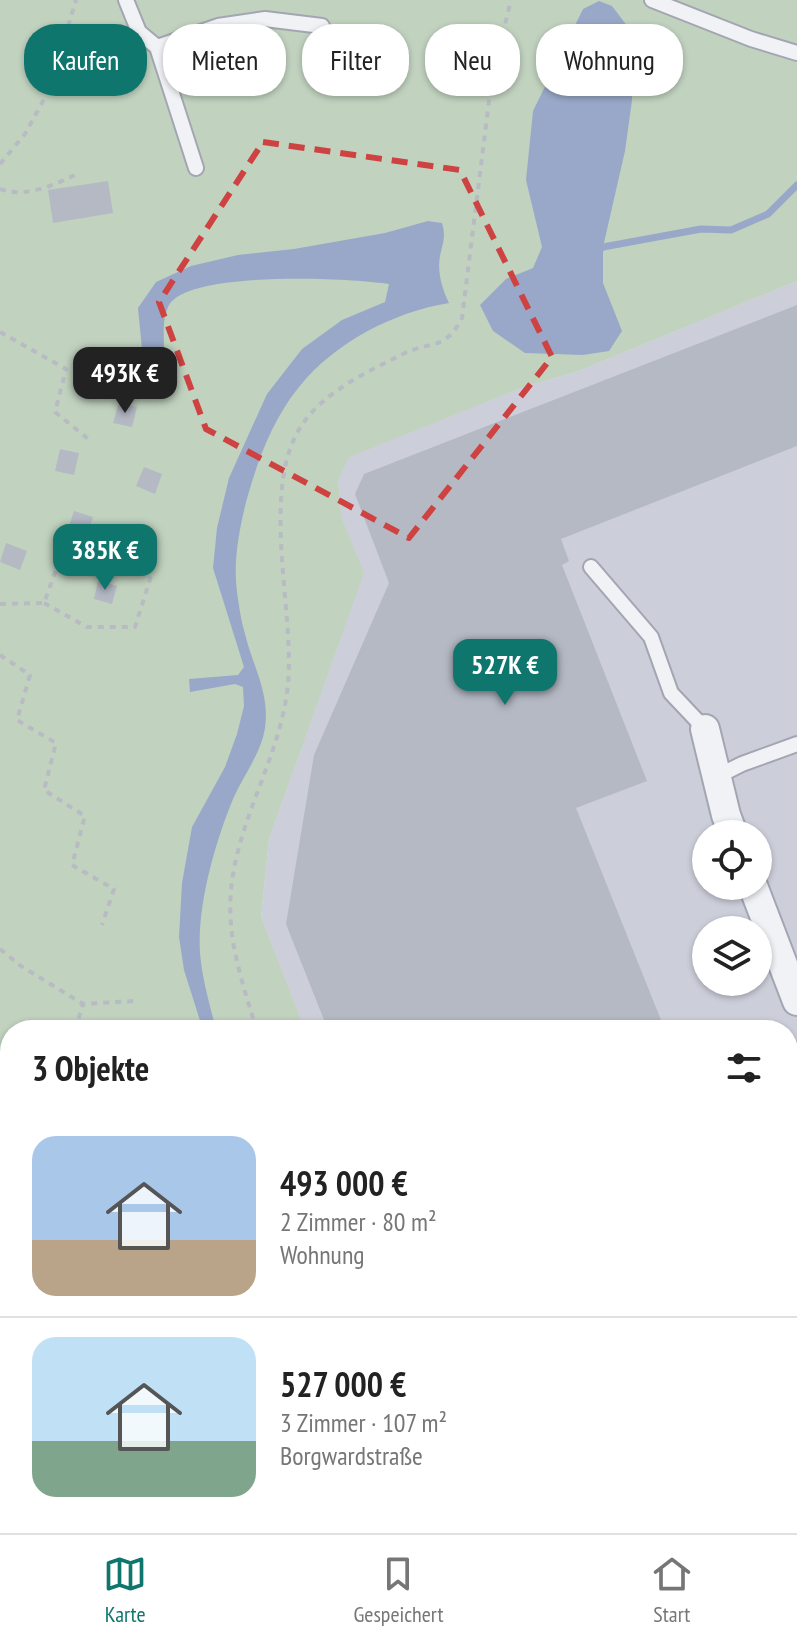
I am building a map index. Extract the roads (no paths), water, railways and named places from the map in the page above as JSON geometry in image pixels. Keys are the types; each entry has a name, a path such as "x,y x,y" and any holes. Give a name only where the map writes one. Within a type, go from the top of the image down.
{"street":[{"path":"705,729 729,820"},
{"path":"758,900 797,1001"}],"lane":[{"path":"126,0 139,32 157,47 196,168"},
{"path":"652,0 751,39 797,53"},
{"path":"157,47 218,26 265,19 306,24"},
{"path":"591,567 651,637 671,693 705,729"},
{"path":"716,777 797,744"}],"water":[{"path":"599,1 612,6 626,24 576,24 583,9"},
{"path":"540,96 632,96 625,151 603,247 603,283 622,331 609,351 583,355 525,353 493,331 480,305 506,279 533,268 542,247 526,180 533,111"},
{"path":"428,221 442,223 444,236 440,274 449,303 387,322 330,356 289,400 260,457 241,524 236,581 244,629 263,692 265,728 260,747 226,816 204,895 200,953 214,1020 200,1020 184,970 179,937 182,883 192,827 225,767 244,706 243,687 235,684 190,692 189,679 238,675 244,667 213,568 217,528 229,478 267,394 302,349 342,320 385,302 389,284 272,279 206,286 183,294 169,305 166,312 164,364 157,395 146,390 138,308 156,282 191,266 238,255 385,233"}],"waterway":[{"path":"598,251 603,247 701,229 731,230 768,214 797,185"}]}
